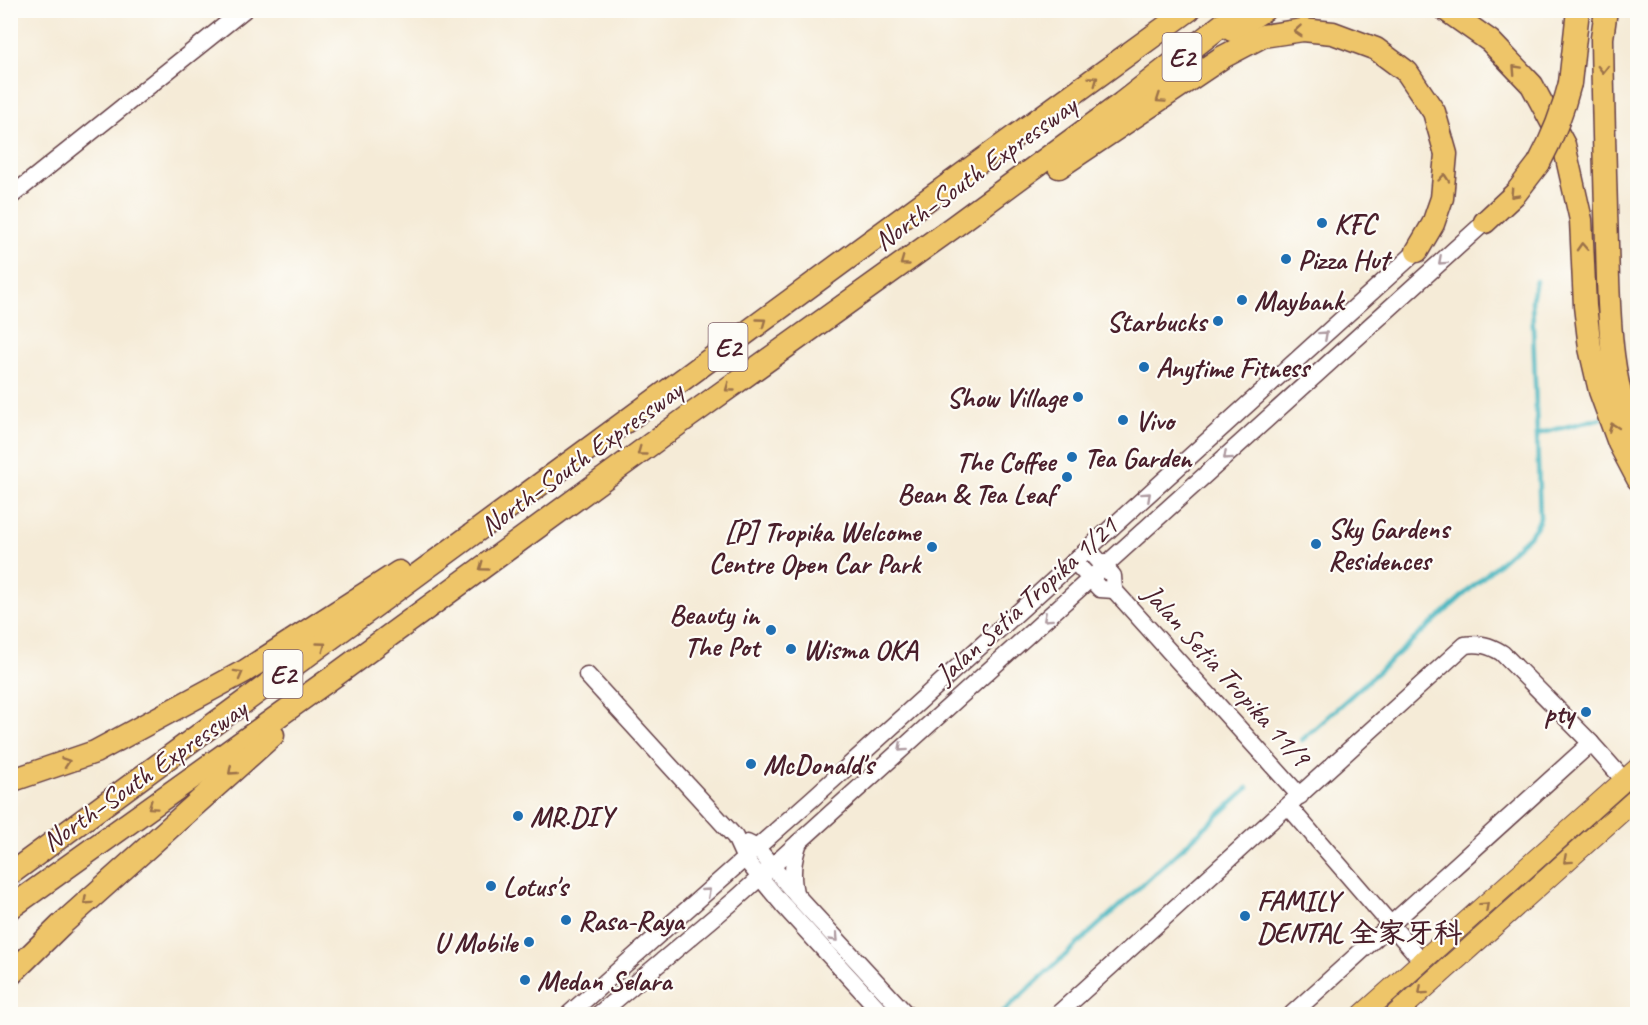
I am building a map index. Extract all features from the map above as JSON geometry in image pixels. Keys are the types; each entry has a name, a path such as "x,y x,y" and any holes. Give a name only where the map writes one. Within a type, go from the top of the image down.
{"highway":[{"name":"North–South Expressway","path":"10,874 1189,10"},
{"name":"North–South Expressway","path":"10,908 952,228 1122,103 1241,10"},
{"path":"1122,103 1264,10"},
{"path":"1446,10 1490,41 1532,86 1564,145 1581,220 1585,306 1590,348 1600,391 1619,443 1638,480"},
{"path":"1485,222 1516,193 1539,163 1551,142 1570,83 1578,10"},
{"path":"1606,10 1602,38 1610,311 1614,357 1623,405 1638,443"},
{"path":"952,228 1063,164 1223,57 1263,36 1303,30 1333,33 1376,49 1407,72 1434,112 1446,154 1442,198 1433,224 1417,251"},
{"path":"10,781 95,752 245,671 410,565 529,494"},
{"path":"10,975 61,925 275,734 337,674"}],"main road":[{"path":"1363,1014 1424,962 1630,774"},
{"path":"1396,1014 1638,797"},
{"path":"1455,933 1469,949"}],"street":[{"path":"10,197 244,10"},
{"name":"Jalan Setia Tropika 1/21","path":"599,1014 736,899 1485,222"},
{"name":"Jalan Setia Tropika 1/21","path":"569,1014 725,877 1417,251"},
{"path":"1074,561 1100,589 1114,590 1113,576 1088,549"},
{"name":"Jalan Setia Tropika 11/9","path":"1114,590 1294,802 1424,962"},
{"path":"1058,1014 1465,645 1491,646 1502,653 1591,743 1630,774"},
{"path":"587,675 751,853 884,1014"},
{"path":"1292,1014 1591,743"},
{"path":"735,837 763,833 781,825"},
{"path":"725,877 732,860 735,837"},
{"path":"789,900 791,876 800,841"},
{"path":"736,899 753,895 789,900 906,1014"}],"waterway":[{"path":"1302,740 1529,536 1536,527 1540,518 1532,299 1536,281"},
{"path":"1537,434 1602,418"},
{"path":"1001,1014 1248,788"}],"place":[{"name":"KFC","path":"1322,223"},
{"name":"Pizza Hut","path":"1286,259"},
{"name":"Maybank","path":"1242,300"},
{"name":"Starbucks","path":"1218,321"},
{"name":"Anytime Fitness","path":"1144,367"},
{"name":"Show Village","path":"1078,397"},
{"name":"Vivo","path":"1123,420"},
{"name":"Tea Garden","path":"1072,457"},
{"name":"The Coffee Bean & Tea Leaf","path":"1067,477"},
{"name":"Sky Gardens Residences","path":"1316,544"},
{"name":"[P] Tropika Welcome Centre Open Car Park","path":"932,547"},
{"name":"Beauty in The Pot","path":"771,630"},
{"name":"Wisma OKA","path":"791,649"},
{"name":"pty","path":"1586,712"},
{"name":"McDonald's","path":"751,764"},
{"name":"MR.DIY","path":"518,816"},
{"name":"Lotus's","path":"491,886"},
{"name":"FAMILY DENTAL 全家牙科","path":"1245,916"},
{"name":"Rasa-Raya","path":"566,920"},
{"name":"U Mobile","path":"529,942"},
{"name":"Medan Selara","path":"525,980"}]}
